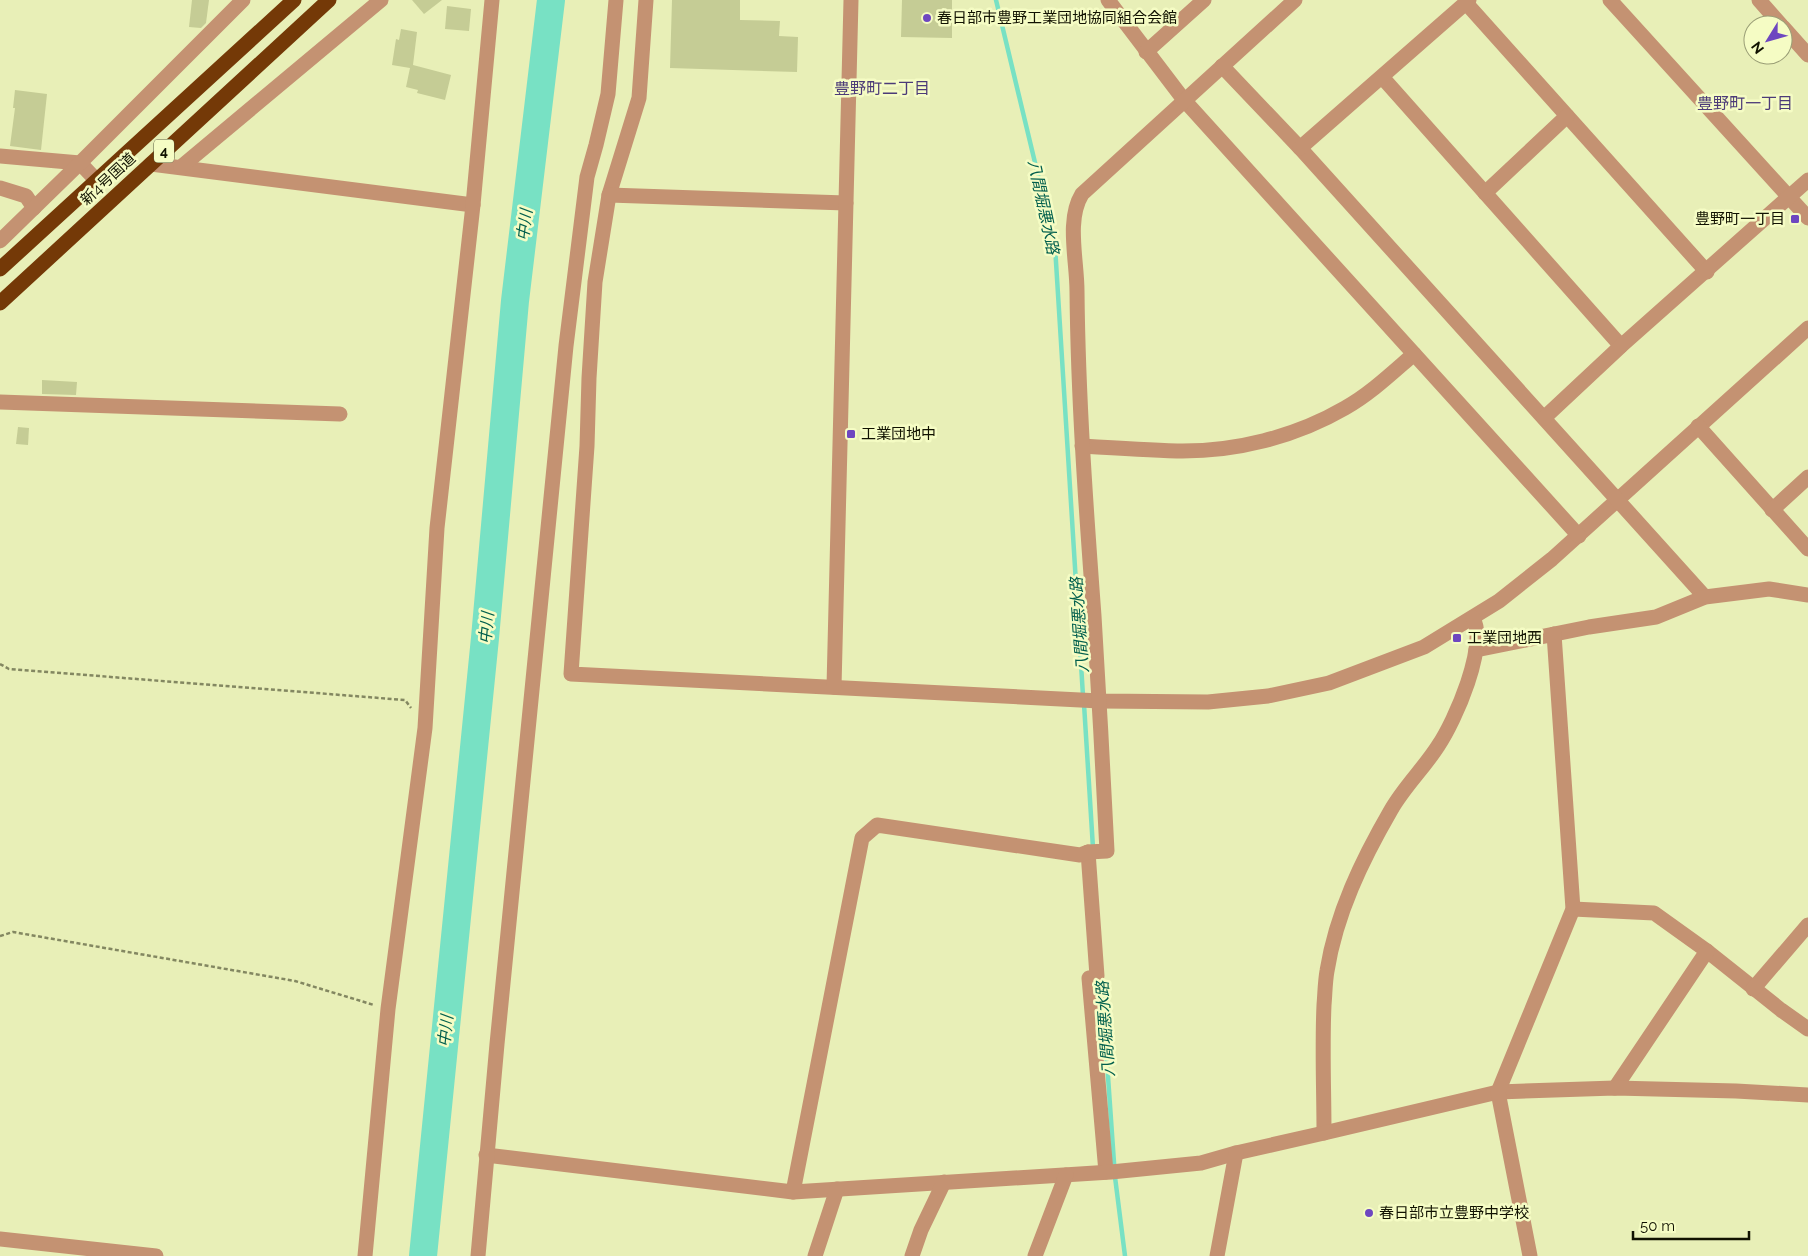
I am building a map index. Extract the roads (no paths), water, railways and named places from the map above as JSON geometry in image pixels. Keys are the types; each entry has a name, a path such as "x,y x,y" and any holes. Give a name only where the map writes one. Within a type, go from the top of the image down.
{"highway":[{"name":"新4号国道","path":"0,269 294,0"},
{"name":"新4号国道","path":"0,303 329,0"}],"street":[{"path":"0,241 243,0"},
{"path":"182,167 381,0"},
{"path":"365,1256 388,1009 426,728 437,528 473,205 492,0"},
{"path":"478,1256 486,1155 564,366 587,177 608,94 616,0"},
{"path":"646,0 639,98 609,195 595,282 572,674 1097,701 1208,702 1268,696 1329,683 1424,647 1473,618 1524,583 1808,328"},
{"path":"834,687 851,0"},
{"path":"1108,0 1184,100 1578,536"},
{"path":"1146,52 1204,0"},
{"path":"793,1192 862,838 877,825 1080,855 1107,851 1078,370 1077,285 1073,217 1076,203 1082,194 1295,0"},
{"path":"1610,0 1808,218"},
{"path":"1759,0 1772,15"},
{"path":"1300,148 1468,1 1567,116 1707,272"},
{"path":"1793,38 1808,55"},
{"path":"1222,66 1300,148 1705,597"},
{"path":"1382,77 1621,346"},
{"path":"1485,193 1567,116"},
{"path":"0,156 80,163 97,181"},
{"path":"151,164 473,205"},
{"path":"1544,418 1621,346 1707,272 1808,180"},
{"path":"0,188 26,196 34,208"},
{"path":"609,195 846,203"},
{"path":"1082,446 1178,451 1253,444 1318,423 1346,408 1378,385 1414,354"},
{"path":"0,402 340,414"},
{"path":"1698,426 1808,549"},
{"path":"1772,510 1808,477"},
{"path":"1476,650 1588,627 1656,617 1705,597 1769,589 1808,594"},
{"path":"1324,1134 1322,1035 1326,971 1341,911 1369,850 1392,808 1439,745 1464,695 1476,650 1477,625 1473,618"},
{"path":"1530,1256 1498,1092 1573,909 1554,634"},
{"path":"1094,852 1097,976 1089,978 1114,1171"},
{"path":"1573,909 1654,912 1808,1029"},
{"path":"1753,989 1808,925"},
{"path":"1615,1088 1707,951"},
{"path":"486,1155 793,1192 1114,1171 1201,1162 1498,1092 1615,1088 1808,1095"},
{"path":"1217,1256 1236,1153"},
{"path":"1035,1256 1066,1174"},
{"path":"912,1256 944,1182"},
{"path":"815,1256 837,1189"},
{"path":"0,1239 156,1256"}],"waterway":[{"name":"中川","path":"423,1256 485,638 515,301 551,0"},
{"name":"八間堀悪水路","path":"996,0 1055,246 1083,696"},
{"name":"八間堀悪水路","path":"1084,704 1093,848"},
{"name":"八間堀悪水路","path":"1101,976 1115,1177 1125,1256"}],"place":[{"name":"春日部市豊野工業団地協同組合会館","path":"927,18"},
{"name":"豊野町一丁目","path":"1795,219"},
{"name":"工業団地中","path":"851,434"},
{"name":"工業団地西","path":"1457,638"},
{"name":"春日部市立豊野中学校","path":"1369,1213"}],"district":[{"name":"豊野町二丁目","path":"882,88"},
{"name":"豊野町一丁目","path":"1745,103"}]}
